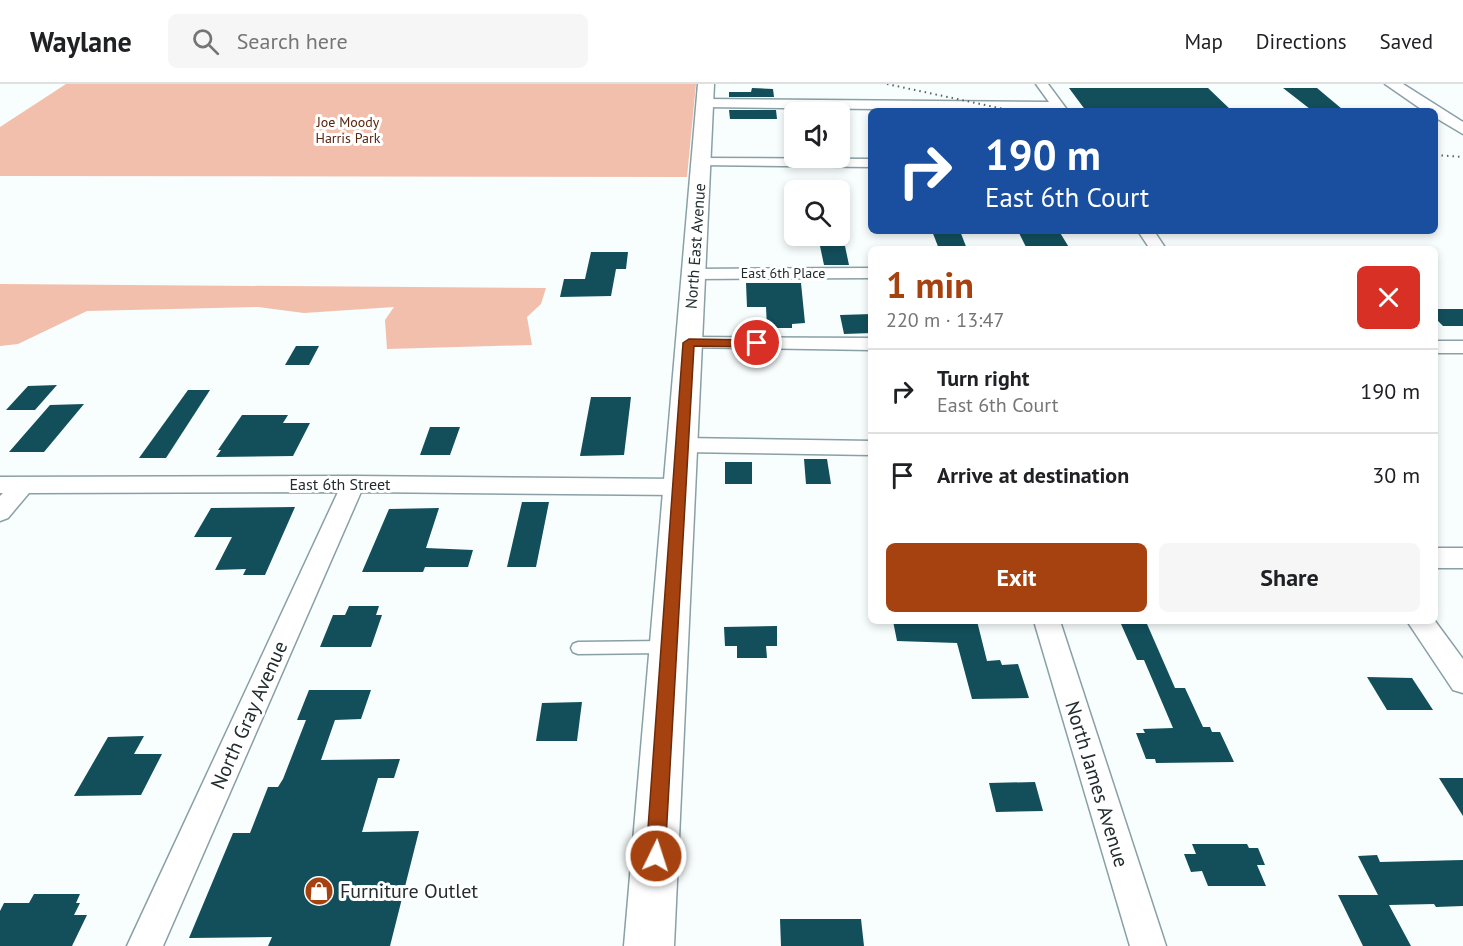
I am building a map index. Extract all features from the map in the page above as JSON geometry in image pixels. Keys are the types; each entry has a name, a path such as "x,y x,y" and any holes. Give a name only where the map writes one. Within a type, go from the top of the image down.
{"main road":[{"name":"North East Avenue","path":"649,946 706,94"}],"street":[{"path":"1042,84 1059,108"},
{"path":"1393,84 1430,108"},
{"path":"706,94 1036,108"},
{"path":"1438,113 1463,129"},
{"path":"701,162 868,164"},
{"name":"East 6th Place","path":"693,274 868,273"},
{"path":"689,343 868,344"},
{"path":"1438,347 1463,347"},
{"path":"682,445 868,448"},
{"name":"East 6th Street","path":"11,485 353,484 680,487"},
{"name":"North Gray Avenue","path":"145,946 353,484"},
{"path":"0,512 11,485"},
{"path":"1438,558 1463,558"},
{"name":"North James Avenue","path":"1048,624 1148,946"},
{"path":"1423,624 1454,655 1463,681"}],"lane":[{"path":"578,648 668,647"}],"green space":[{"name":"Joe Moody Harris Park","path":"66,84 696,84 687,177 0,176 0,127"},
{"path":"0,284 546,288 541,304 527,317 532,345 387,349 385,320 394,307 304,313 258,307 87,311 18,344 0,346"}],"building":[{"path":"752,88 773,89 774,97 729,97 729,92 751,92"},
{"path":"1069,88 1208,88 1229,108 1084,108"},
{"path":"1283,88 1317,88 1341,108 1309,108"},
{"path":"729,110 776,110 777,119 730,119"},
{"path":"933,234 961,234 966,246 938,246"},
{"path":"1020,234 1061,234 1068,246 1026,246"},
{"path":"820,246 845,246 849,265 824,265"},
{"path":"591,252 628,252 626,269 616,269 611,296 560,297 564,279 585,279"},
{"path":"746,283 801,283 805,323 792,324 792,328 767,328 766,307 747,307"},
{"path":"1438,309 1463,309 1463,326 1443,326 1438,321"},
{"path":"868,314 868,333 844,334 840,315"},
{"path":"296,346 319,346 309,365 285,365"},
{"path":"57,385 35,410 6,410 28,386"},
{"path":"188,390 210,390 166,458 139,458"},
{"path":"591,397 631,397 624,455 580,456"},
{"path":"84,404 44,452 9,452 50,405"},
{"path":"242,415 288,415 283,423 310,423 293,456 216,457 221,450 218,450"},
{"path":"430,427 460,427 450,455 420,455"},
{"path":"804,459 827,459 831,484 806,484"},
{"path":"725,462 752,462 752,484 725,484"},
{"path":"522,502 549,502 536,567 507,567"},
{"path":"295,507 265,575 243,575 246,569 215,570 232,537 194,537 211,508"},
{"path":"439,508 426,548 473,550 468,567 425,567 423,572 362,572 389,509"},
{"path":"349,606 379,606 376,615 382,615 371,647 320,647 333,615 345,615"},
{"path":"894,624 978,624 987,661 1000,660 1002,665 1018,664 1029,698 972,699 957,643 897,641"},
{"path":"1121,624 1147,624 1175,688 1185,688 1203,727 1210,727 1212,732 1220,732 1234,762 1156,763 1155,759 1146,759 1136,733 1145,733 1143,729 1173,728 1144,660 1137,660"},
{"path":"777,626 777,646 766,646 767,658 737,658 737,646 725,646 724,627"},
{"path":"1367,677 1412,678 1433,710 1387,710"},
{"path":"309,690 371,690 361,719 335,720 321,760 400,759 394,778 378,778 362,832 419,831 390,946 268,946 272,937 189,938 233,833 250,833 268,787 278,787 283,779 306,720 297,720"},
{"path":"582,702 577,741 536,741 542,703"},
{"path":"144,736 134,754 162,754 141,795 74,796 108,737"},
{"path":"1439,778 1463,778 1463,816"},
{"path":"1035,782 1043,811 996,812 989,783"},
{"path":"1192,844 1247,844 1249,848 1258,848 1265,865 1257,865 1266,886 1208,886 1202,871 1191,872 1184,854 1196,854"},
{"path":"1377,855 1380,862 1463,860 1463,906 1389,905 1411,946 1363,946 1338,895 1378,895 1358,856"},
{"path":"34,894 80,894 76,903 80,903 74,915 87,915 72,946 0,946 0,911 4,903 29,903"},
{"path":"780,919 861,919 864,946 781,946"}],"railway":[{"path":"887,84 999,108"},
{"path":"1438,155 1463,157"}],"place":[{"name":"Furniture Outlet","path":"319,891"}],"route":[{"path":"656,856 689,343 757,343"}]}
